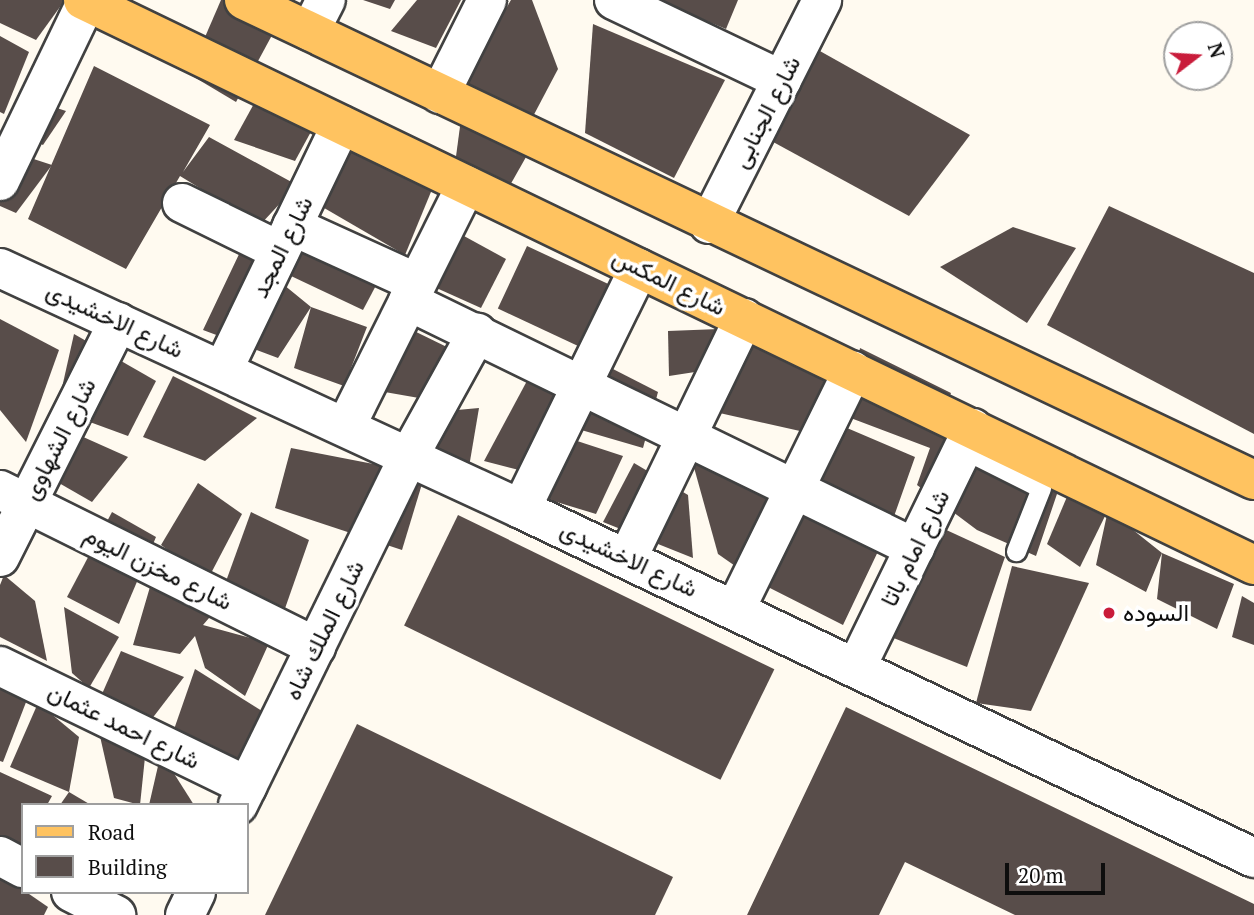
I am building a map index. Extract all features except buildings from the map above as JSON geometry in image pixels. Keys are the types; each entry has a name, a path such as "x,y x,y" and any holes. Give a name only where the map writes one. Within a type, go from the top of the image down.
{"main road":[{"path":"244,0 318,15 440,94 709,224 1254,480"},
{"name":"شارع المكس","path":"85,1 853,370 968,439 1254,565"}],"street":[{"path":"440,94 486,0"},
{"path":"614,0 782,80"},
{"name":"شارع الجنابى","path":"709,224 822,0"},
{"path":"0,181 85,1"},
{"name":"شارع المجد","path":"222,370 341,125"},
{"path":"346,426 466,185"},
{"path":"182,202 286,239 412,292 477,333 583,382 915,548"},
{"name":"شارع الاخشيدى","path":"0,268 346,426 1254,858"},
{"path":"521,509 639,268"},
{"path":"627,559 744,318"},
{"name":"شارع الشهاوى","path":"0,557 13,496 118,322"},
{"name":"شارع الملك شاه","path":"243,796 409,456 477,333"},
{"path":"735,610 853,370"},
{"name":"شارع امام باتا","path":"856,668 968,439"},
{"name":"شارع مخزن اليوم","path":"13,496 316,647"},
{"name":"شارع احمد عثمان","path":"0,666 243,796"},
{"path":"0,856 21,867"},
{"path":"75,894 116,915"},
{"path":"185,915 195,894"}],"lane":[{"path":"968,439 1041,488 1016,551"}],"place":[{"name":"السوده","path":"1109,613"}]}
